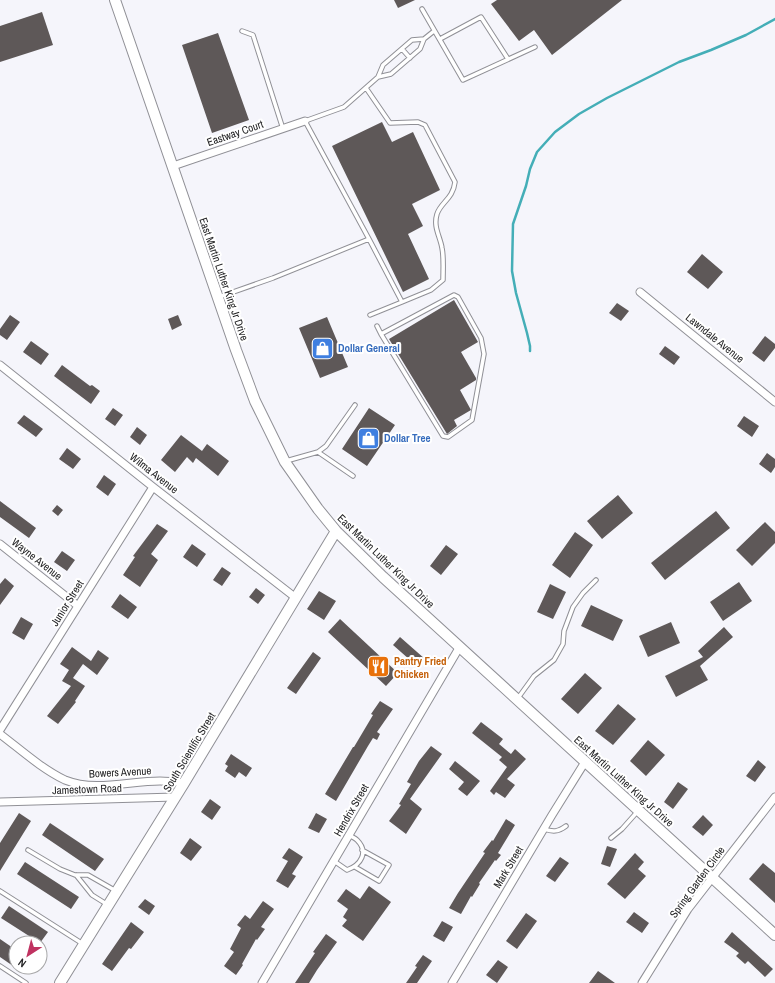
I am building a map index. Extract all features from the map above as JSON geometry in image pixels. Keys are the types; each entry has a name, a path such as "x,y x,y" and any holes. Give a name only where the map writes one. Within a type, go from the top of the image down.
{"main road":[{"name":"East Martin Luther King Jr Drive","path":"115,0 255,401 285,462 318,509 336,531 459,648 775,935"},
{"name":"South Scientific Street","path":"60,983 184,783 336,531"}],"street":[{"name":"Eastway Court","path":"173,166 305,121"},
{"name":"Lawndale Avenue","path":"640,292 774,400"},
{"name":"Wilma Avenue","path":"0,365 153,487 296,598"},
{"name":"Junior Street","path":"0,730 153,487"},
{"name":"Wayne Avenue","path":"0,544 78,606"},
{"name":"Hendrix Street","path":"262,983 459,648"},
{"name":"Bowers Avenue","path":"0,734 49,771 73,782 84,785 160,781 184,783"},
{"name":"Mark Street","path":"452,983 586,762"},
{"name":"Jamestown Road","path":"0,802 175,797"},
{"name":"Spring Garden Circle","path":"642,983 688,909 775,797"}],"lane":[{"path":"422,10 463,80 535,47"},
{"path":"440,40 481,17 508,59"},
{"path":"242,31 253,35 283,129"},
{"path":"378,77 391,74 420,49 424,39 434,31"},
{"path":"402,302 305,121 344,107 378,77 383,65 402,48 412,40 424,39"},
{"path":"402,48 410,58"},
{"path":"366,88 390,123 418,122 425,125 455,182 455,188 449,199 437,212 435,224 442,248 443,280 431,290 370,315"},
{"path":"218,297 273,278 369,239"},
{"path":"377,326 443,436 448,437 472,420 484,354 481,338 458,297 454,295 382,334"},
{"path":"285,462 318,452 326,446 355,405"},
{"path":"318,452 353,476"},
{"path":"517,700 534,676 554,660 563,644 566,625 573,607 583,593 596,580"},
{"path":"611,838 622,829 638,810"},
{"path":"544,829 553,832 560,831 566,826"},
{"path":"334,861 347,870 355,867 363,855 358,841 349,835"},
{"path":"28,850 60,869 76,875 88,875 117,891"},
{"path":"355,867 379,881 389,865 362,850"},
{"path":"76,875 92,894 108,905"},
{"path":"0,892 84,944"},
{"path":"0,966 26,983"}],"building":[{"path":"394,0 415,0 398,8"},
{"path":"497,0 622,0 552,55 534,30 519,41 491,4"},
{"path":"42,12 53,45 0,62 0,26"},
{"path":"218,33 249,120 212,133 182,45"},
{"path":"382,122 392,142 413,132 440,190 412,204 423,226 408,234 429,279 403,292 332,146"},
{"path":"702,254 723,272 708,289 687,272"},
{"path":"454,300 478,342 461,352 476,378 476,380 460,390 471,410 454,420 457,426 447,434 389,339"},
{"path":"617,303 629,311 621,321 609,313"},
{"path":"10,315 20,322 7,340 0,335 0,329"},
{"path":"178,315 182,325 172,330 168,319"},
{"path":"327,317 348,367 320,378 299,328"},
{"path":"765,336 775,344 775,348 764,362 752,353"},
{"path":"31,341 49,354 41,365 23,352"},
{"path":"665,346 680,357 674,365 659,354"},
{"path":"62,365 90,386 92,385 100,391 91,404 54,376"},
{"path":"113,408 123,415 115,426 105,419"},
{"path":"369,408 395,425 367,466 342,449"},
{"path":"24,415 43,429 36,437 17,423"},
{"path":"744,416 759,426 752,437 737,426"},
{"path":"137,427 147,435 140,445 130,437"},
{"path":"181,435 202,451 207,444 229,461 218,476 196,458 193,463 187,457 175,472 161,460"},
{"path":"67,448 81,459 73,469 59,459"},
{"path":"767,453 775,459 775,467 771,473 759,464"},
{"path":"104,475 116,484 108,496 96,487"},
{"path":"618,495 633,513 602,539 587,521"},
{"path":"0,501 36,528 29,538 0,517"},
{"path":"57,505 63,510 58,516 52,511"},
{"path":"716,511 730,528 665,580 651,563"},
{"path":"765,522 775,532 775,543 752,566 736,550"},
{"path":"157,524 168,531 151,554 158,560 140,587 123,575 135,557 133,556"},
{"path":"575,532 593,545 570,578 552,565"},
{"path":"192,544 206,554 197,567 183,557"},
{"path":"446,545 458,554 441,575 430,566"},
{"path":"62,551 75,560 67,571 54,562"},
{"path":"222,567 231,573 222,586 213,580"},
{"path":"5,578 14,586 0,605 0,584"},
{"path":"739,582 752,601 723,621 710,602"},
{"path":"550,584 566,592 553,619 537,612"},
{"path":"256,588 265,595 258,604 249,597"},
{"path":"319,591 336,601 324,620 307,609"},
{"path":"120,594 137,607 128,619 111,607"},
{"path":"591,605 623,620 613,641 581,626"},
{"path":"21,617 33,624 24,640 12,633"},
{"path":"340,619 398,673 386,686 328,632"},
{"path":"671,622 680,643 648,657 639,636"},
{"path":"724,627 733,637 700,666 708,680 676,697 665,676 703,657 698,651"},
{"path":"400,637 425,659 418,667 393,645"},
{"path":"72,647 91,661 98,650 109,658 97,675 83,664 73,678 85,686 75,701 76,702 58,724 47,716 71,686 62,681 69,670 60,664"},
{"path":"313,652 321,658 296,694 287,688"},
{"path":"585,673 602,688 578,714 561,699"},
{"path":"380,701 393,709 377,732 380,734 377,740 373,738 336,801 325,794"},
{"path":"618,704 636,719 613,745 595,731"},
{"path":"481,722 503,739 499,744 511,754 515,749 526,759 507,779 515,785 505,798 496,792 494,795 490,791 507,767 499,760 502,757 472,733"},
{"path":"648,740 665,755 646,776 630,761"},
{"path":"431,746 442,754 410,799 422,809 406,834 389,821 401,805 399,804 411,784 407,782 419,761"},
{"path":"231,754 252,768 246,777 239,772 235,778 225,771 228,766 225,764"},
{"path":"758,760 766,767 755,782 746,776"},
{"path":"455,761 480,781 467,796 458,789 464,782 449,769"},
{"path":"678,782 688,789 673,809 664,802"},
{"path":"210,799 221,807 212,820 201,812"},
{"path":"19,813 31,821 0,871 0,843"},
{"path":"316,813 327,819 319,833 308,828"},
{"path":"703,815 713,825 703,836 692,827"},
{"path":"506,819 515,825 498,853 501,855 496,861 495,860 479,883 480,884 461,914 449,908 485,853 483,852 492,840 493,841"},
{"path":"50,823 104,859 95,871 42,835"},
{"path":"190,838 202,847 191,861 180,853"},
{"path":"607,846 617,849 610,867 601,864"},
{"path":"289,848 303,857 292,874 296,876 288,888 276,881 288,861 282,858"},
{"path":"635,853 644,862 638,869 646,876 625,899 607,884"},
{"path":"560,857 569,863 555,882 546,876"},
{"path":"25,862 79,897 71,909 17,874"},
{"path":"763,863 775,873 775,903 749,879"},
{"path":"369,886 391,902 363,941 342,926 347,920 343,917 348,909 337,901 346,889 360,899"},
{"path":"145,899 155,906 149,915 138,907"},
{"path":"263,901 274,909 261,927 265,929 257,940 256,939 242,964 243,965 236,975 224,966 234,952 230,949 241,928 237,925 245,915 250,919"},
{"path":"9,906 48,932 46,935 28,935 1,918"},
{"path":"634,912 649,923 642,933 626,922"},
{"path":"526,913 537,921 517,949 506,941"},
{"path":"442,921 453,927 444,942 433,936"},
{"path":"131,922 144,932 131,949 129,948 112,971 102,964"},
{"path":"732,932 773,969 765,977 748,961 745,964 736,956 739,953 724,942"},
{"path":"326,934 337,942 309,983 295,983 315,953 313,952"},
{"path":"0,939 8,944 8,962 0,957"},
{"path":"423,955 432,961 417,983 406,983 417,967 415,966"},
{"path":"498,960 508,967 497,983 486,975"},
{"path":"598,971 615,983 589,983"}],"waterway":[{"path":"530,351 512,271 513,224 530,169 537,152 555,132 579,114 607,98 679,62 746,35 775,19"}],"place":[{"name":"Dollar General","path":"323,348"},
{"name":"Dollar Tree","path":"369,438"},
{"name":"Pantry Fried Chicken","path":"378,667"}]}
